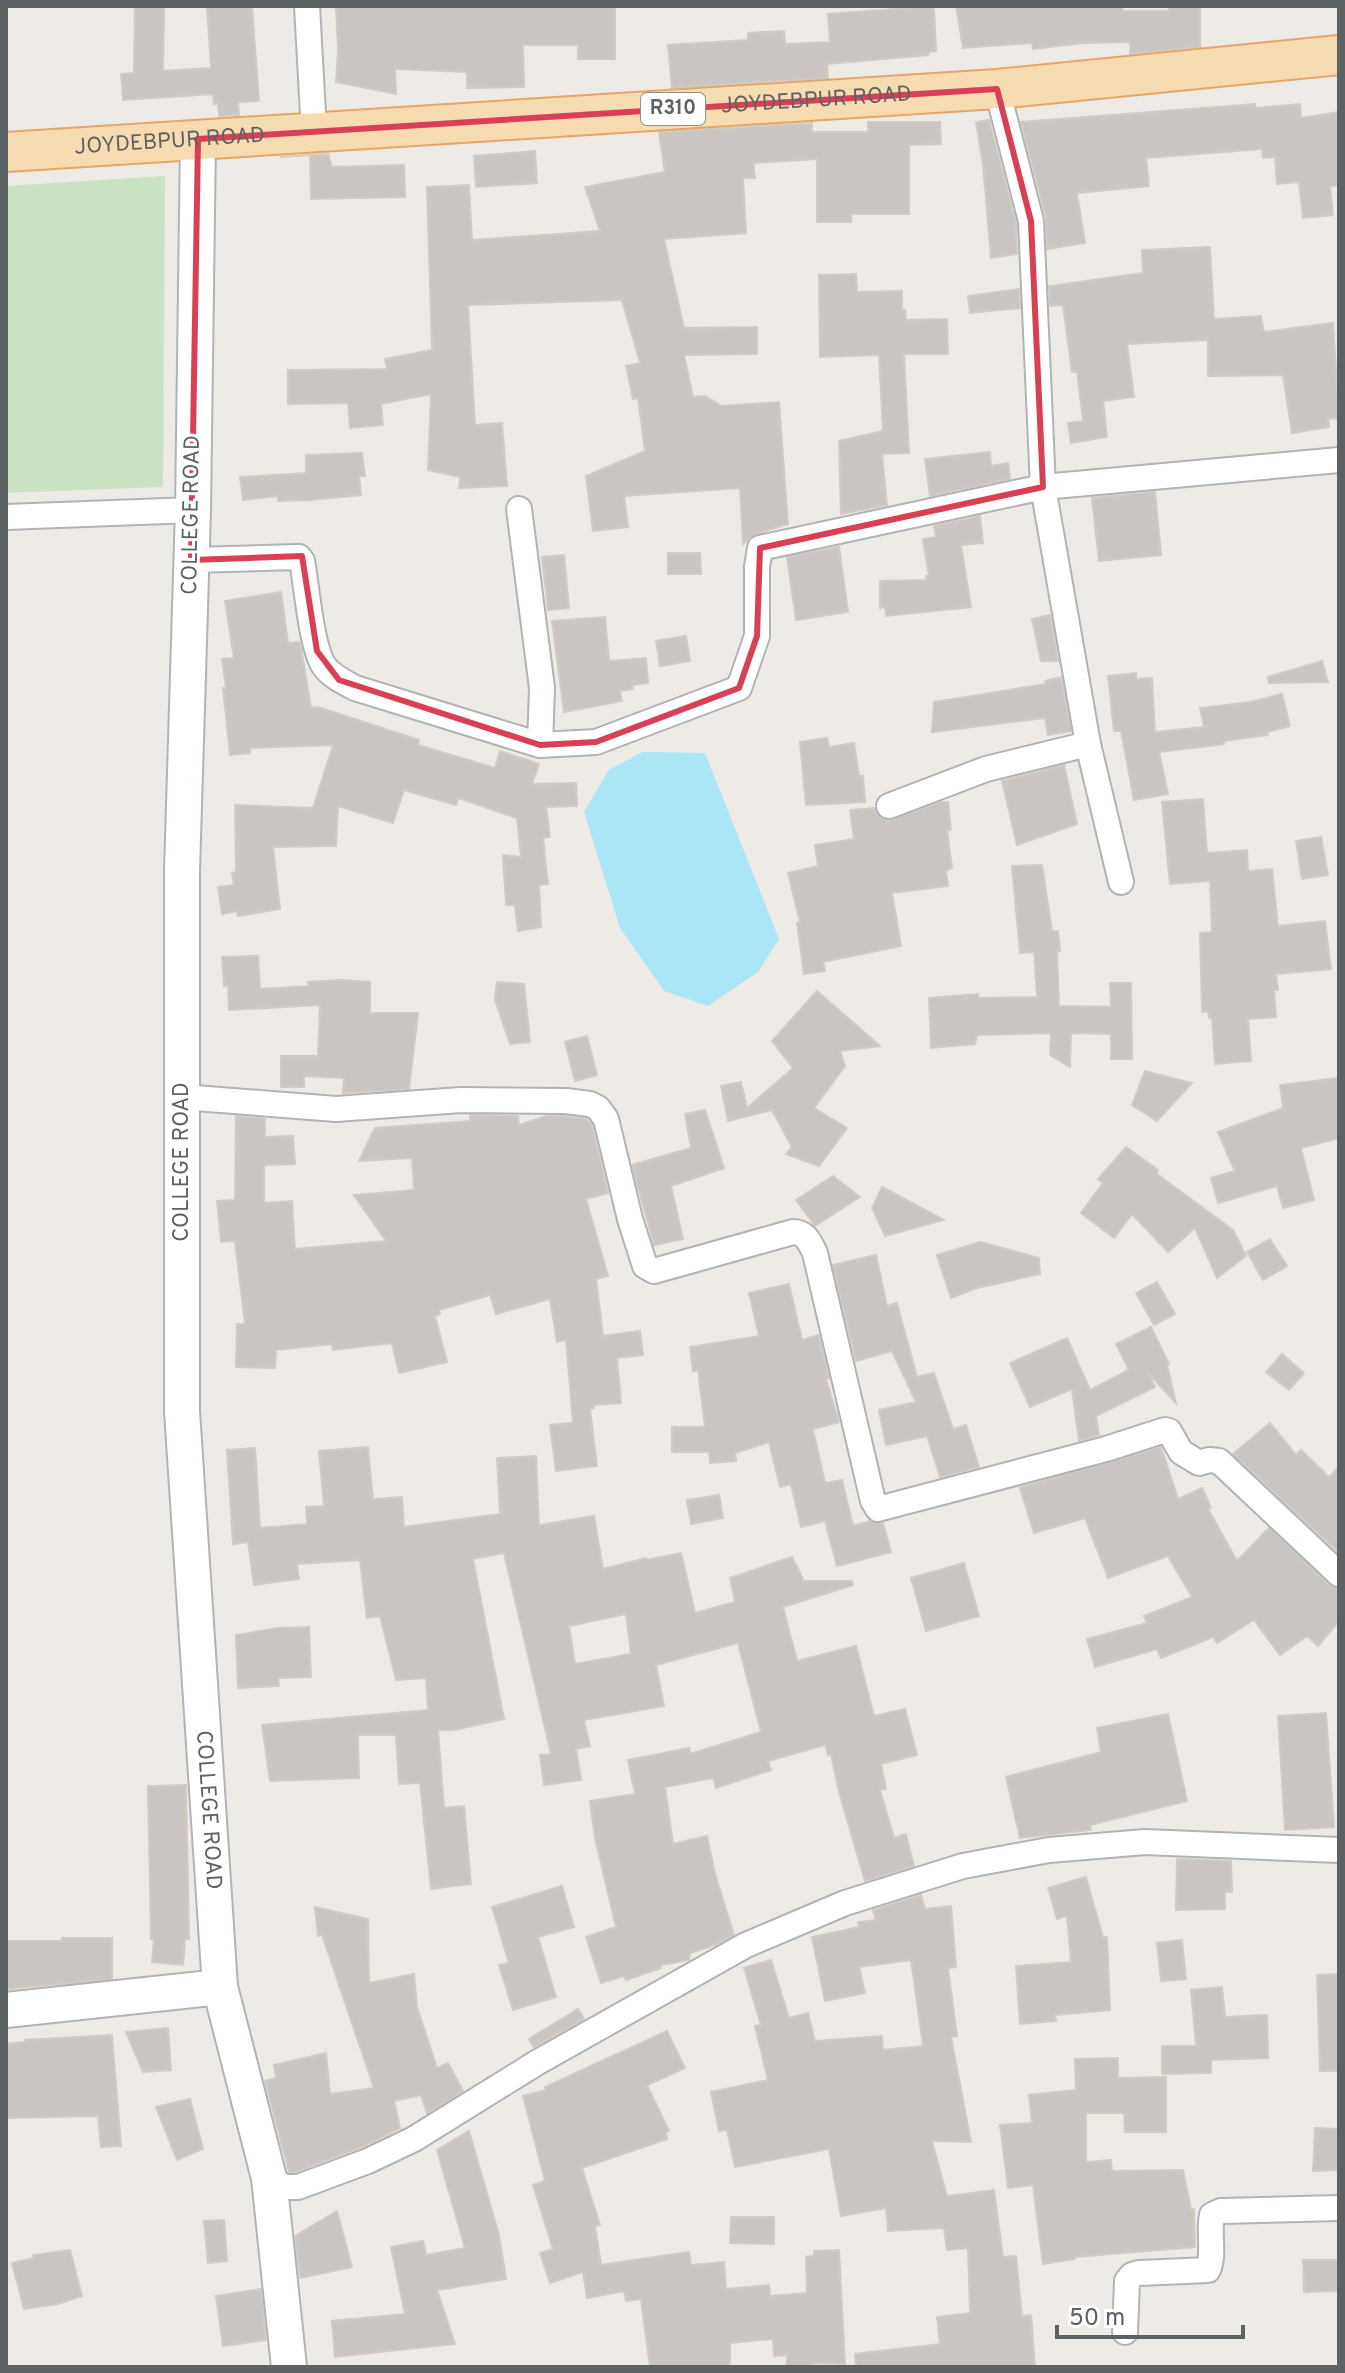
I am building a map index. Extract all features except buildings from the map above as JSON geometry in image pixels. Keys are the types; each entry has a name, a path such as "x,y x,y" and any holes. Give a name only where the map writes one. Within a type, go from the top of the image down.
{"main road":[{"name":"JOYDEBPUR ROAD","path":"6,152 997,89 1339,55"},
{"name":"COLLEGE ROAD","path":"198,139 193,510 182,871 182,1411 220,1987 269,2178 289,2367"},
{"path":"6,2010 220,1987"}],"street":[{"path":"307,6 314,132"},
{"path":"997,89 1031,221 1043,487 1088,744 1121,882"},
{"path":"191,560 299,557 317,651 325,667 339,680 355,688 540,745 596,742 739,688 757,636 760,548 1043,487 1339,460"},
{"path":"519,509 542,688 540,745"},
{"path":"6,517 193,510"},
{"path":"889,806 986,769 1088,744"},
{"path":"182,1097 336,1109 461,1100 590,1104 598,1108 606,1119 630,1219 645,1266 654,1271 793,1232 808,1239 815,1253 873,1501 878,1509 1106,1449 1165,1430 1169,1431 1181,1452 1199,1463 1219,1461 1339,1574"},
{"path":"269,2178 285,2187 298,2187 368,2161 414,2139 538,2062 746,1945 845,1903 963,1866 1049,1850 1145,1842 1339,1850"},
{"path":"1125,2332 1127,2281 1132,2275 1208,2270 1211,2263 1212,2215 1221,2211 1339,2208"}],"highlighted area":[{"path":"997,89 1031,221 1043,487 760,548 757,636 739,688 596,742 540,745 339,680 317,651 302,556 191,560 198,139"}],"green space":[{"path":"165,176 163,487 6,493 6,186"}],"water":[{"path":"642,752 705,753 779,939 758,972 708,1006 664,991 620,928 584,812 609,770"}]}
